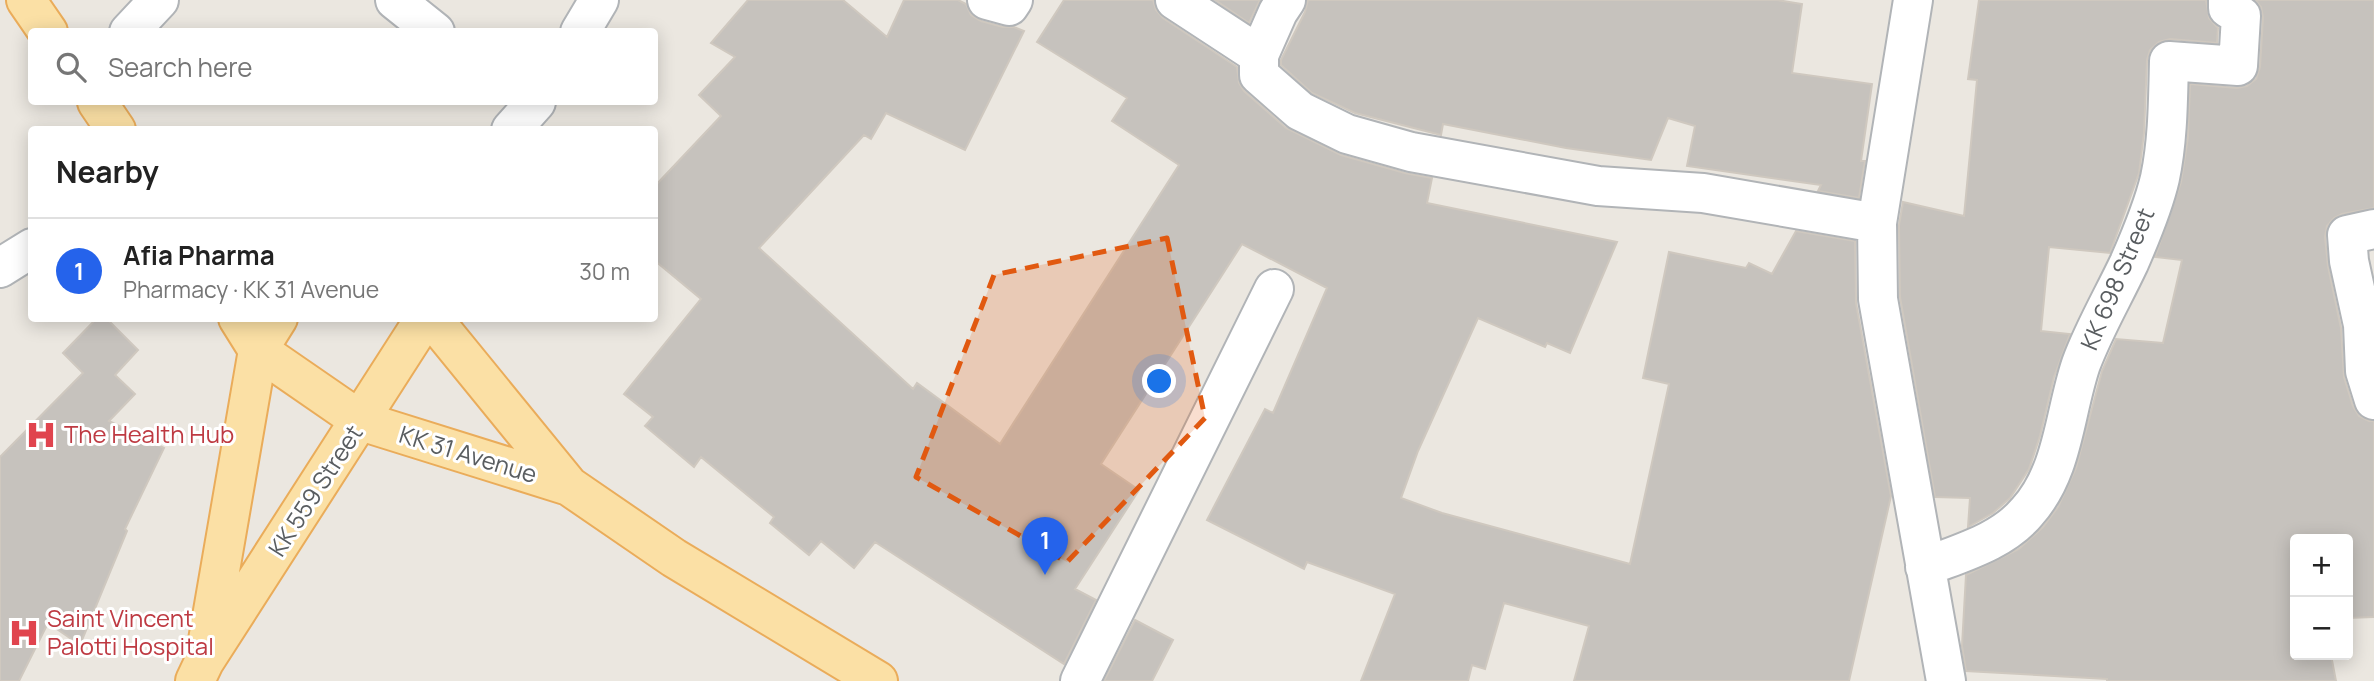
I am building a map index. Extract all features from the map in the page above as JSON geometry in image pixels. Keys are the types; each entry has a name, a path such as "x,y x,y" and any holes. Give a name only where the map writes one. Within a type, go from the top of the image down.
{"main road":[{"path":"26,0 45,28"},
{"path":"99,105 113,126"},
{"name":"KK 559 Street","path":"200,671 248,334 270,322"},
{"name":"KK 559 Street","path":"200,671 423,322"},
{"name":"KK 31 Avenue","path":"435,322 569,486 674,558 878,681"},
{"name":"KK 31 Avenue","path":"248,334 361,421 569,486"}],"street":[{"path":"133,28 159,0"},
{"path":"395,0 430,28"},
{"path":"582,28 599,0"},
{"path":"987,0 1009,6 1013,0"},
{"path":"1175,0 1259,55"},
{"path":"1286,0 1259,55 1259,75 1300,111 1347,134 1411,152 1598,186 1703,193 1877,223"},
{"path":"1913,0 1877,223 1878,299 1946,681"},
{"name":"KK 698 Street","path":"1925,567 2001,536 2027,513 2051,478 2063,440 2072,392 2084,357 2130,261 2160,179 2168,117 2169,61 2238,66 2241,16 2228,8 2228,0"},
{"path":"2360,232 2349,261 2363,325 2365,371 2374,400"},
{"path":"0,268 28,250"},
{"path":"1080,681 1274,289"}],"highlighted area":[{"path":"1167,238 1205,418 1067,562 916,477 994,275"}],"building":[{"path":"748,0 843,0 887,37 904,0 958,0 966,4 971,15 981,21 1024,31 965,150 886,113 871,139 864,135 759,248 913,389 917,383 1000,444 1179,165 1112,121 1127,98 1037,42 1064,0 1153,0 1156,10 1163,18 1237,67 1239,83 1244,91 1286,128 1341,155 1432,178 1427,203 1617,242 1570,353 1547,343 1545,347 1478,318 1418,451 1401,498 1442,513 1630,564 1669,384 1643,378 1669,252 1746,268 1749,263 1772,274 1796,231 1855,241 1856,303 1891,496 1849,681 1574,681 1589,626 1504,603 1485,669 1472,665 1468,681 1361,681 1395,594 1307,562 1304,569 1207,520 1265,409 1273,413 1327,288 1242,244 1101,464 1139,490 1075,589 1096,600 1064,664 875,542 854,568 821,541 809,555 770,523 774,517 701,457 694,467 645,426 653,417 624,394 701,299 658,263 658,183 721,116 699,95 735,57 711,43"},
{"path":"1215,0 1260,0 1249,23"},
{"path":"1308,0 1777,0 1802,4 1792,73 1872,84 1861,161 1865,161 1859,198 1818,191 1821,185 1687,166 1695,126 1668,118 1651,160 1566,148 1443,124 1441,135 1355,113 1312,93 1281,65"},
{"path":"1979,0 2206,0 2209,18 2218,28 2217,43 2170,39 2159,42 2150,50 2139,173 2110,253 2049,247 2041,331 2070,334 2054,377 2029,469 2010,498 1993,513 1968,527 1970,498 1935,497 1900,297 1899,225 1903,202 1964,216 1977,80 1968,79"},
{"path":"2255,0 2374,0 2374,208 2334,218 2327,226 2325,237 2341,328 2344,377 2359,416 2374,421 2374,617 2353,618 2353,534 2290,534 2290,660 2332,660 2336,681 2107,681 1966,671 1962,646 1966,575 2019,549 2043,527 2058,507 2076,468 2102,371 2116,339 2163,343 2182,260 2155,257 2181,182 2188,137 2190,84 2237,88 2247,86 2256,79 2260,67 2263,17 2261,7"},
{"path":"93,322 110,322 138,350 115,375 135,394 109,421 164,448 125,529 127,531 80,645 48,623 19,681 0,681 0,457 83,373 63,353"},
{"path":"1135,620 1173,640 1152,681 1104,681"}],"place":[{"name":"The Health Hub","path":"41,435"},
{"name":"Afia Pharma","path":"1045,575"},
{"name":"Saint Vincent Palotti Hospital","path":"24,633"}]}
